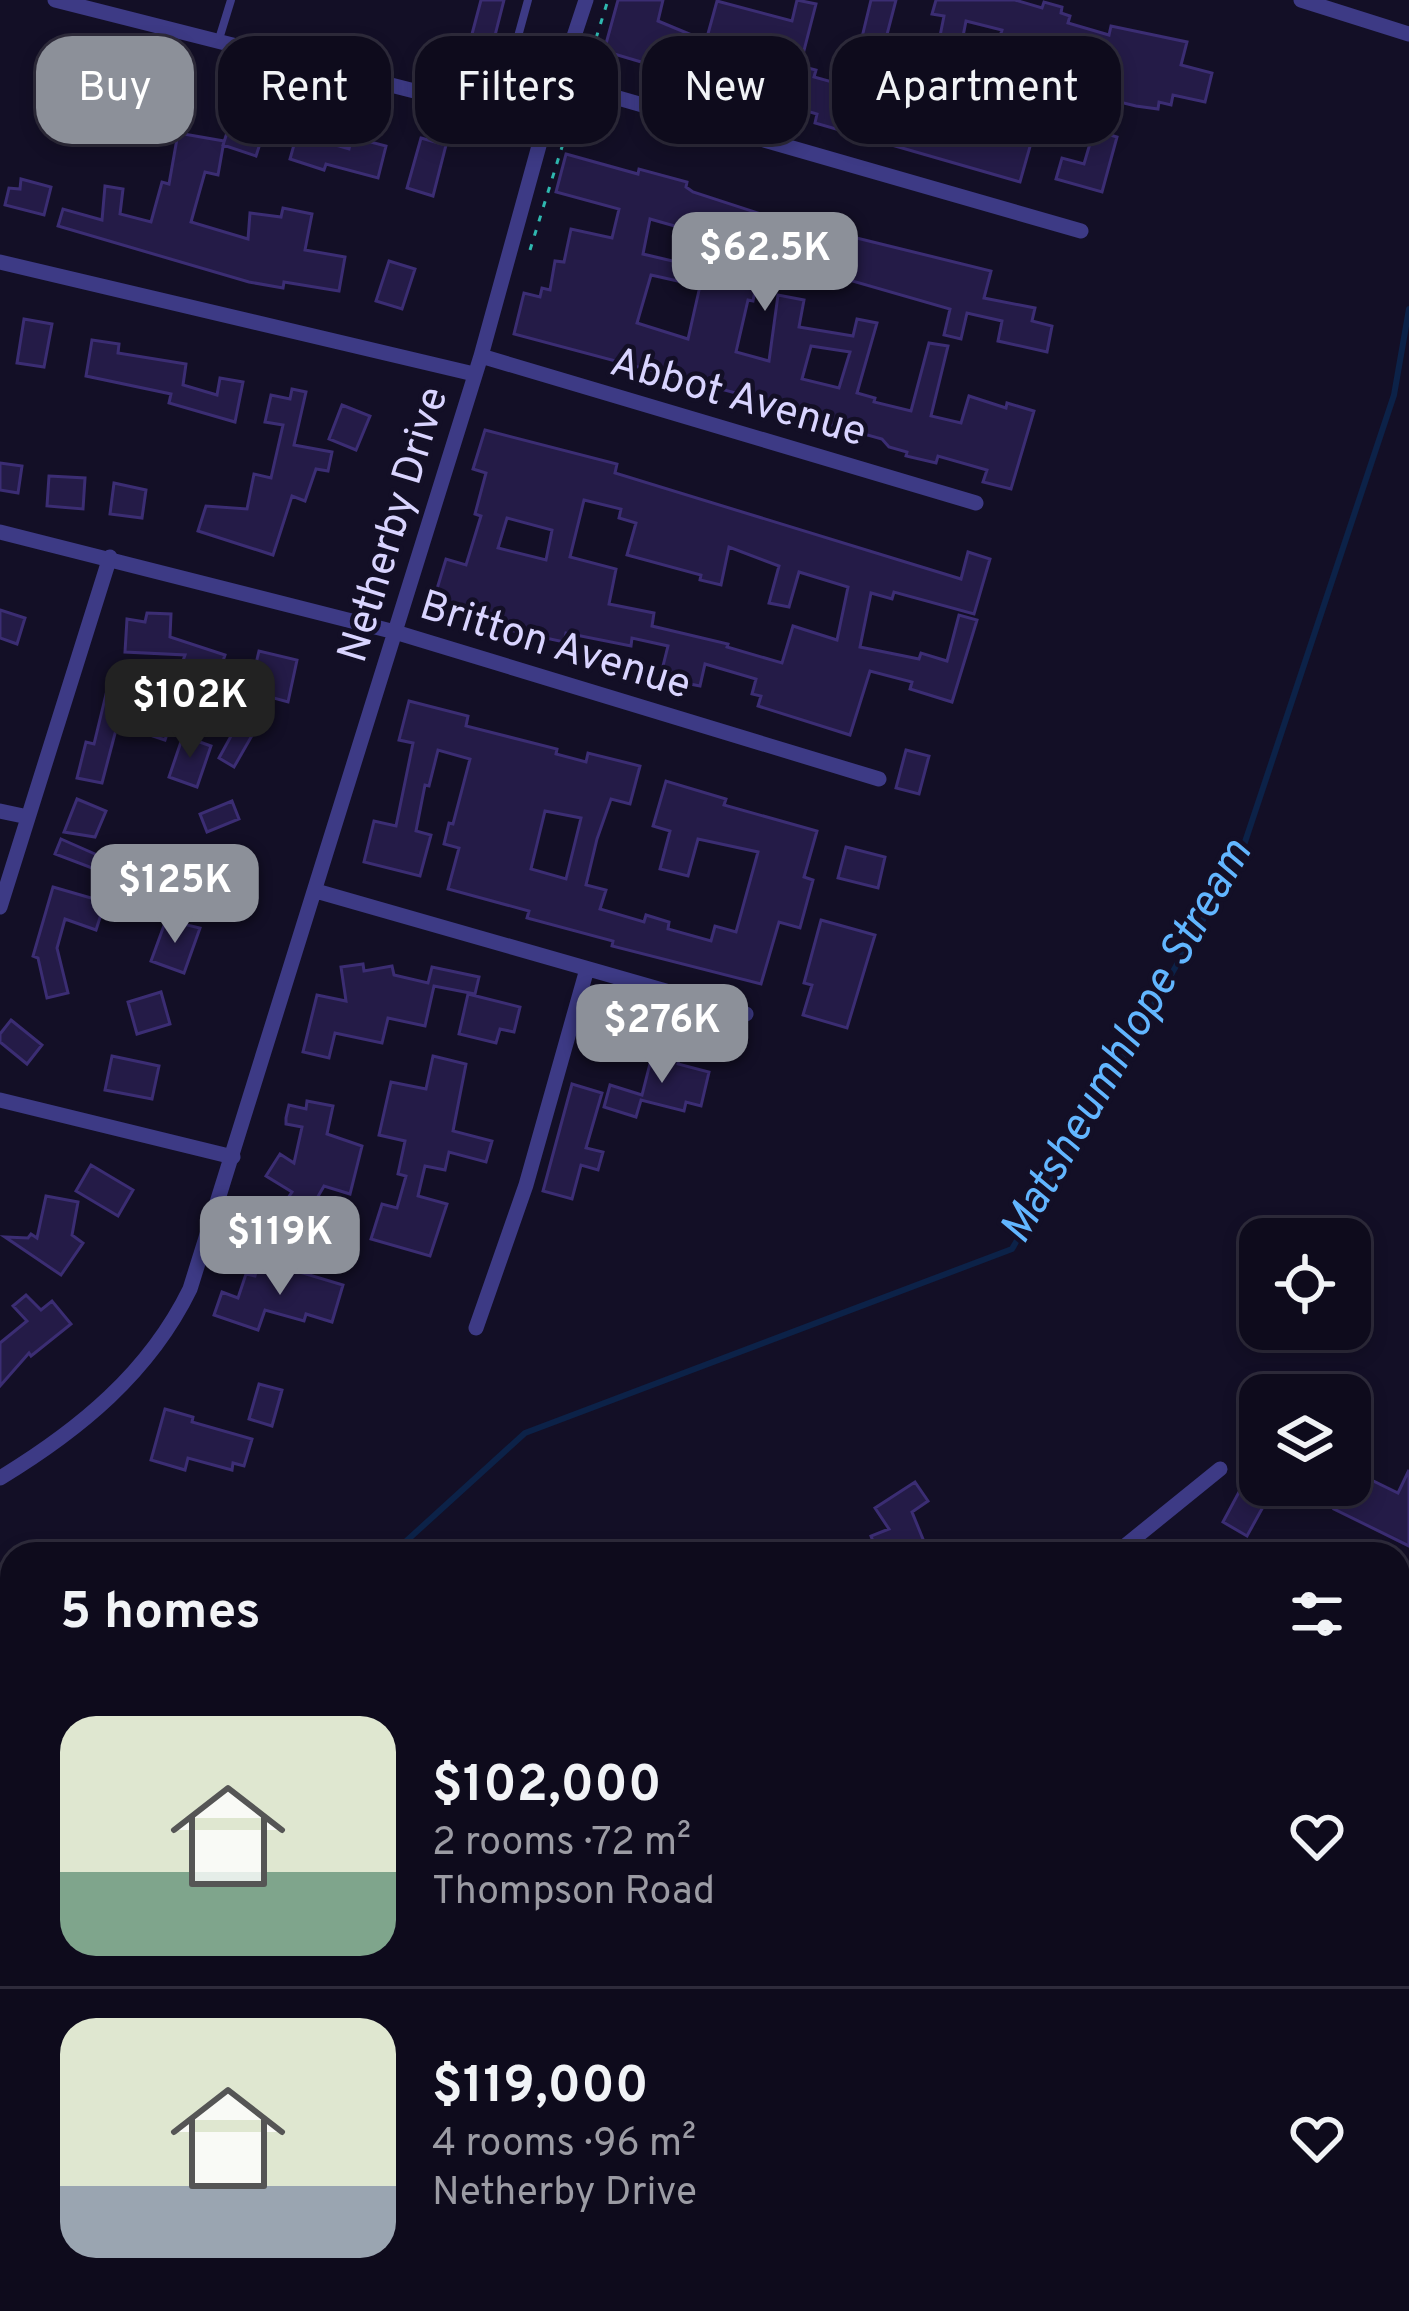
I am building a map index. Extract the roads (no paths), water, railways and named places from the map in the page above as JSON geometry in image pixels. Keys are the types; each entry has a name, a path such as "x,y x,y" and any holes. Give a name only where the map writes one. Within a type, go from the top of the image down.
{"street":[{"path":"55,0 218,41"},
{"name":"Netherby Drive","path":"574,36 586,0"},
{"path":"1301,0 1409,34"},
{"path":"618,98 1081,231"},
{"name":"Netherby Drive","path":"0,1478 77,1427 125,1383 159,1344 190,1289 481,356 539,144"},
{"path":"0,262 474,374"},
{"name":"Abbot Avenue","path":"481,356 976,502"},
{"name":"Britton Avenue","path":"0,532 395,632 879,779"},
{"path":"0,907 110,557"},
{"path":"0,811 28,817"},
{"path":"316,891 746,1014"},
{"path":"476,1328 526,1185 587,969"},
{"path":"0,1100 233,1157"},
{"path":"1129,1542 1220,1469"}],"lane":[{"path":"220,36 231,0"},
{"path":"518,36 528,0"}],"waterway":[{"name":"Matsheumhlope Stream","path":"405,1542 525,1433 1012,1249 1241,854 1394,395 1409,309"}]}
